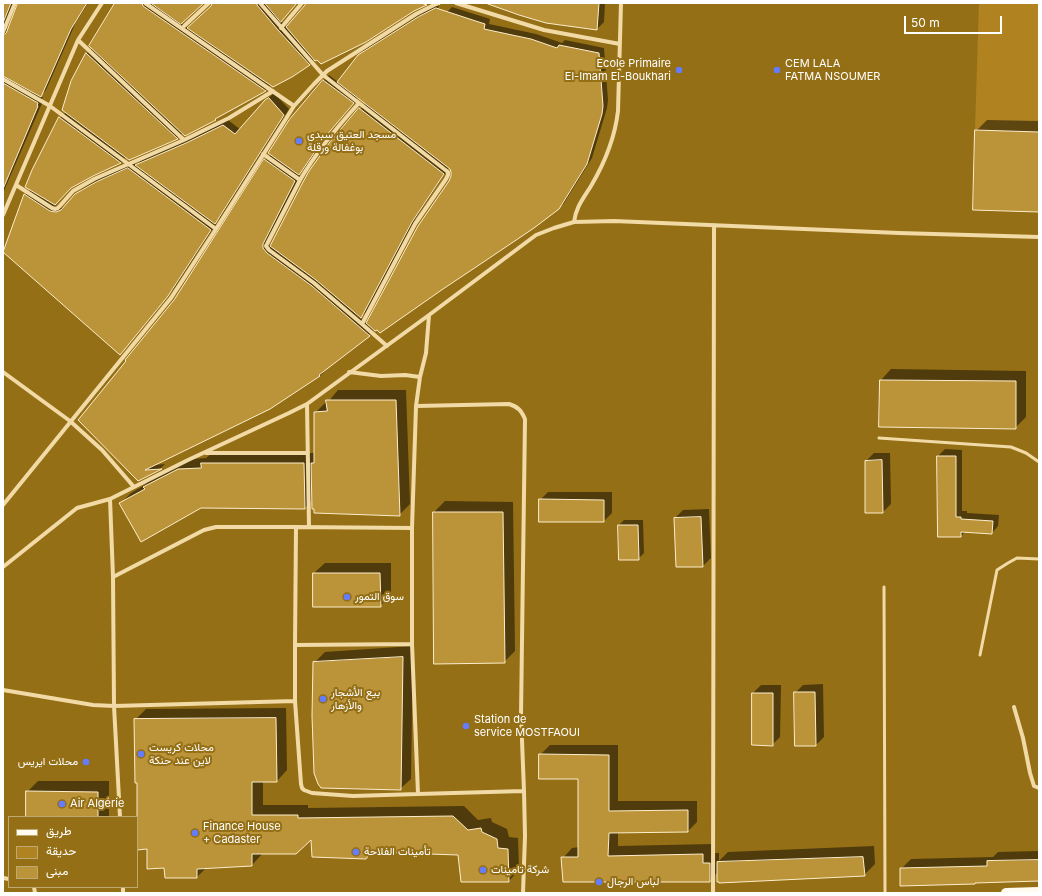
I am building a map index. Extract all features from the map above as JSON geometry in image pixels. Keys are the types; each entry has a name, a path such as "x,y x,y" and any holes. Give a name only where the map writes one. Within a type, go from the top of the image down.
{"main road":[{"path":"1006,893 1039,892"}],"street":[{"path":"3,32 15,3"},
{"path":"3,215 78,40 102,3"},
{"path":"145,3 294,106"},
{"path":"182,28 209,3"},
{"path":"260,3 323,75 448,172 448,175 415,224 362,324"},
{"path":"281,28 302,3"},
{"path":"3,505 171,298 294,106 327,71 416,14 440,3"},
{"path":"456,3 544,30 620,44"},
{"path":"574,222 575,214 600,168 616,124 618,111 621,3"},
{"path":"78,40 184,140"},
{"path":"3,78 50,106 216,229"},
{"path":"16,185 55,209 80,186 184,140 229,118 273,91"},
{"path":"359,102 334,131 309,164 266,244 267,248 314,283 387,346"},
{"path":"263,154 300,180"},
{"path":"3,567 77,508 110,499 306,404 429,316 536,235 554,228 574,222 614,221 1039,237"},
{"path":"713,893 714,225"},
{"path":"418,794 412,644 412,528 416,406 420,377 426,353 429,316"},
{"path":"3,372 70,422 102,450 134,487"},
{"path":"349,372 381,376 400,375 420,377"},
{"path":"306,404 308,452 308,527"},
{"path":"416,406 509,404 516,406 525,419 521,715 525,836 523,893"},
{"path":"203,453 308,452"},
{"path":"110,499 113,577 114,706 120,816"},
{"path":"113,577 204,530 216,527 412,528"},
{"path":"296,527 295,701 302,788 312,793 353,796 524,791"},
{"path":"295,645 412,644"},
{"path":"3,690 93,705 114,706 295,701"},
{"path":"1014,707 1034,786 1039,788"}],"lane":[{"path":"879,438 1011,447 1026,453 1039,462"},
{"path":"980,655 997,570 1017,558 1039,559"},
{"path":"884,587 885,893"}],"green space":[{"path":"979,3 1039,3 1039,132 975,130"}],"building":[{"path":"3,3 11,3 3,23"},
{"path":"18,3 87,3 71,29 41,97 3,76 3,35 6,33"},
{"path":"115,3 142,3 143,6 266,91 185,136 89,46"},
{"path":"151,3 204,3 181,24"},
{"path":"212,3 257,3 257,5 278,30 310,65 273,87 187,28 211,6"},
{"path":"265,3 297,3 281,22"},
{"path":"305,3 421,3 427,5 414,11 366,42 321,64 317,60 315,61 286,27 305,5"},
{"path":"599,3 597,30 546,23 488,4"},
{"path":"436,8 485,24 484,29 531,39 557,48 559,45 599,53 603,106 602,114 587,164 559,209 534,228 380,333 377,330 375,331 366,323 418,226 449,181 451,172 450,169 337,82 358,55 418,17"},
{"path":"86,53 178,139 129,160 62,110 71,81"},
{"path":"323,80 354,103 325,137 299,175 268,153 289,120"},
{"path":"3,83 38,103 38,106 3,189"},
{"path":"269,98 284,115 215,224 135,165 223,125 235,134 265,100"},
{"path":"359,108 444,174 412,222 361,318 316,280 270,246 309,171 330,142"},
{"path":"59,117 121,163 71,188 55,205 25,187"},
{"path":"975,130 1039,132 1039,212 973,210"},
{"path":"264,159 295,181 263,244 263,248 267,253 312,286 370,336 319,375 320,376 270,409 145,470 162,469 138,481 78,420 174,300"},
{"path":"128,168 211,230 168,296 120,355 3,252 24,194 50,211 56,212 61,210 75,194 96,182"},
{"path":"880,380 1016,381 1016,429 879,427"},
{"path":"326,400 396,400 400,516 314,513 314,509 312,509 311,463 314,463 314,412 327,411"},
{"path":"937,456 956,456 956,517 961,517 961,519 993,521 992,534 961,532 961,537 938,537"},
{"path":"882,460 883,513 865,513 865,461"},
{"path":"201,463 304,463 305,509 201,508 141,542 119,503 145,489 143,487 178,469 201,468"},
{"path":"539,499 604,500 604,522 539,522"},
{"path":"433,512 503,512 505,663 434,664"},
{"path":"701,517 703,567 676,567 674,518"},
{"path":"618,525 638,525 639,560 619,560"},
{"path":"313,573 380,573 381,607 313,607"},
{"path":"403,657 401,790 321,788 314,773 312,716 313,662"},
{"path":"794,692 815,692 816,746 795,746"},
{"path":"752,693 773,693 773,746 752,745"},
{"path":"276,718 277,782 252,782 252,815 298,815 298,818 453,816 468,830 481,828 482,832 497,839 498,848 508,849 509,882 461,882 458,855 371,852 366,859 312,857 311,840 296,854 252,854 252,866 197,869 197,878 165,878 164,868 147,869 147,849 138,850 134,719"},
{"path":"539,754 609,755 609,811 688,810 688,832 609,833 608,856 703,854 703,863 710,863 710,882 563,882 561,857 578,857 578,779 539,779"},
{"name":"Air Algérie","path":"26,791 98,792 98,816 26,816"},
{"path":"863,857 865,876 717,882 717,862"},
{"path":"1039,860 1039,881 900,886 900,868 987,866 987,861"}],"place":[{"name":"Ecole Primaire El-Imam El-Boukhari","path":"679,70"},
{"name":"CEM LALA FATMA NSOUMER","path":"777,70"},
{"name":"مسجد العتيق سبدي بوغفالة ورقلة","path":"299,141"},
{"name":"سوق التمور","path":"347,597"},
{"name":"بيع الأشجار والأزهار","path":"323,699"},
{"name":"Station de service MOSTFAOUI","path":"466,726"},
{"name":"محلات كريست لاين عند حنكة","path":"141,754"},
{"name":"محلات ايريس","path":"86,762"},
{"name":"Air Algérie","path":"62,804"},
{"name":"Finance House + Cadaster","path":"195,833"},
{"name":"تأمينات الفلاحة","path":"356,852"},
{"name":"شركة تامينات","path":"483,870"},
{"name":"لباس الرجال","path":"599,882"}]}
